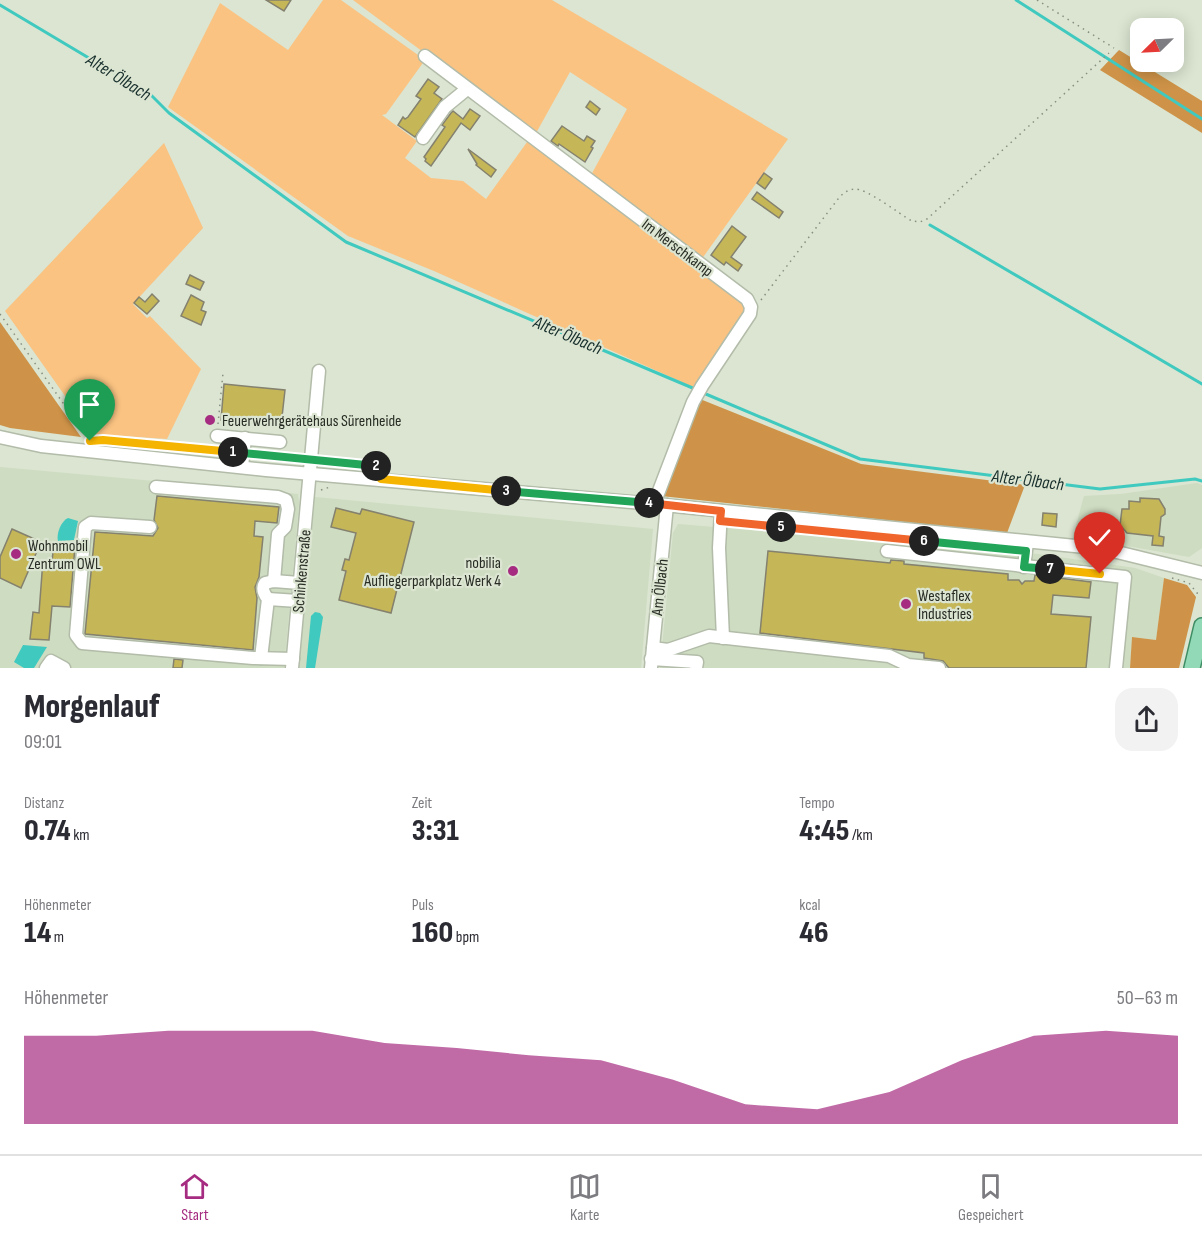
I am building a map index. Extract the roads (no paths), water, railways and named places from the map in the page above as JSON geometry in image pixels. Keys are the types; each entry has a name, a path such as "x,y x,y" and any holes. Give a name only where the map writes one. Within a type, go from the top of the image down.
{"main road":[{"path":"1192,668 1202,626"}],"street":[{"name":"Im Merschkamp","path":"425,56 747,299 751,307 750,314 693,402 654,504"},
{"path":"423,138 445,107 467,89"},
{"name":"Schinkenstraße","path":"292,663 319,371"},
{"path":"217,436 280,442"},
{"path":"0,437 40,446 310,474 667,505 1118,552 1202,573"},
{"path":"242,467 245,438"},
{"path":"156,487 286,500 288,509 285,527 278,534 274,581"},
{"name":"Am Ölbach","path":"652,658 667,505"},
{"path":"721,511 719,548 723,638"},
{"path":"150,527 91,523 85,527 76,634 82,643 261,658 292,663"},
{"path":"1024,567 1028,542"},
{"path":"887,551 1125,577 1116,668"},
{"path":"298,601 268,599 263,593 263,586 265,583 274,581 300,583"},
{"path":"261,658 268,599"},
{"path":"652,658 709,636 889,656 908,665 939,668"},
{"path":"652,658 697,662 696,668"},
{"path":"46,668 51,661 64,668"}],"water":[{"path":"68,518 78,521 74,540 58,541 60,528"},
{"path":"315,612 320,613 323,617 315,668 306,668 311,616"},
{"path":"23,645 47,647 34,668 24,668 14,662"}],"waterway":[{"path":"1016,0 1202,119"},
{"name":"Alter Ölbach","path":"0,5 151,95 169,113 346,242 695,389"},
{"path":"930,225 1202,384"},
{"name":"Alter Ölbach","path":"701,392 860,459 1100,489 1195,479 1202,481"}],"place":[{"name":"Feuerwehrgerätehaus Sürenheide","path":"210,420"},
{"name":"Wohnmobil Zentrum OWL","path":"16,554"},
{"name":"nobilia Aufliegerparkplatz Werk 4","path":"513,571"},
{"name":"Westaflex Industries","path":"906,604"}]}
